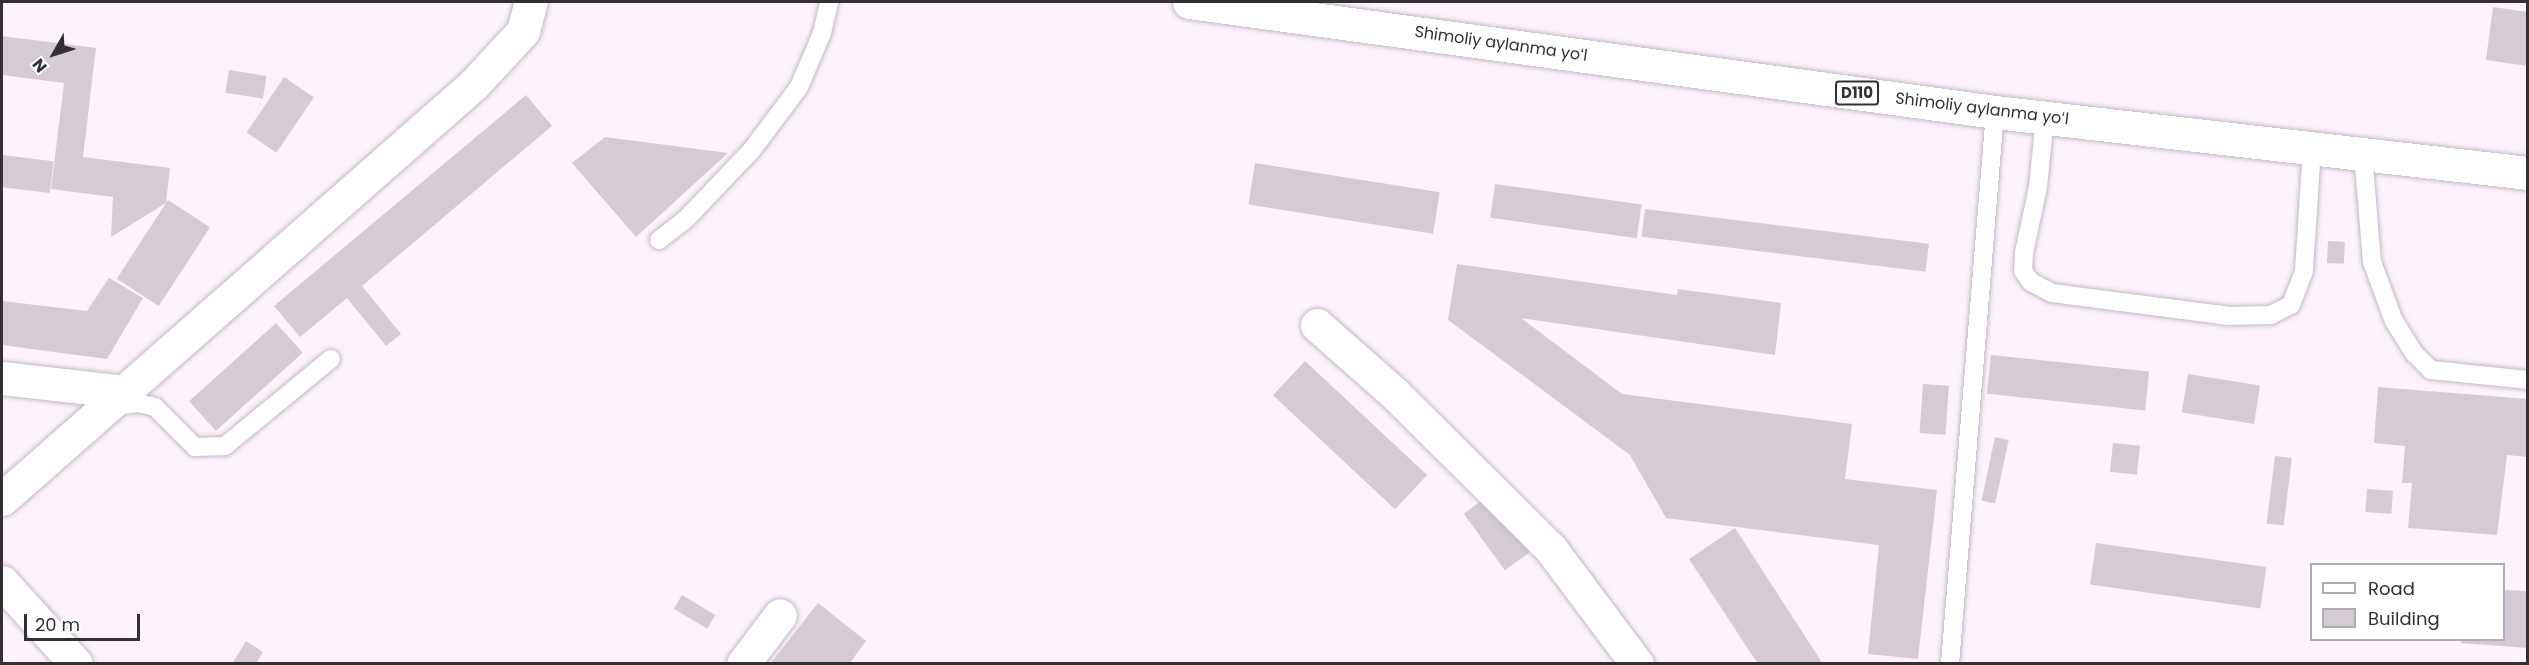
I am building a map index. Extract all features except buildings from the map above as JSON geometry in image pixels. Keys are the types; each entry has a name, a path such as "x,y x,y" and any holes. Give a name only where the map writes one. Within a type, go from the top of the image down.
{"street":[{"path":"2,499 474,84 523,31 531,2"},
{"name":"Shimoliy aylanma yoʻl","path":"1189,2 1995,112 2528,173"},
{"path":"1317,325 1394,393 1551,549 1638,663"},
{"path":"2,378 115,400"},
{"path":"2,582 76,663"},
{"path":"743,663 780,615"}],"lane":[{"path":"658,240 686,219 751,151 799,87 822,33 829,2"},
{"path":"1950,663 1995,112"},
{"path":"2045,117 2038,187 2024,253 2023,271 2031,282 2052,293 2228,316 2271,315 2291,305 2304,272 2312,147"},
{"path":"2363,153 2372,262 2394,321 2415,354 2431,370 2528,380"},
{"path":"115,400 155,407 195,447 225,447 331,359"}]}
